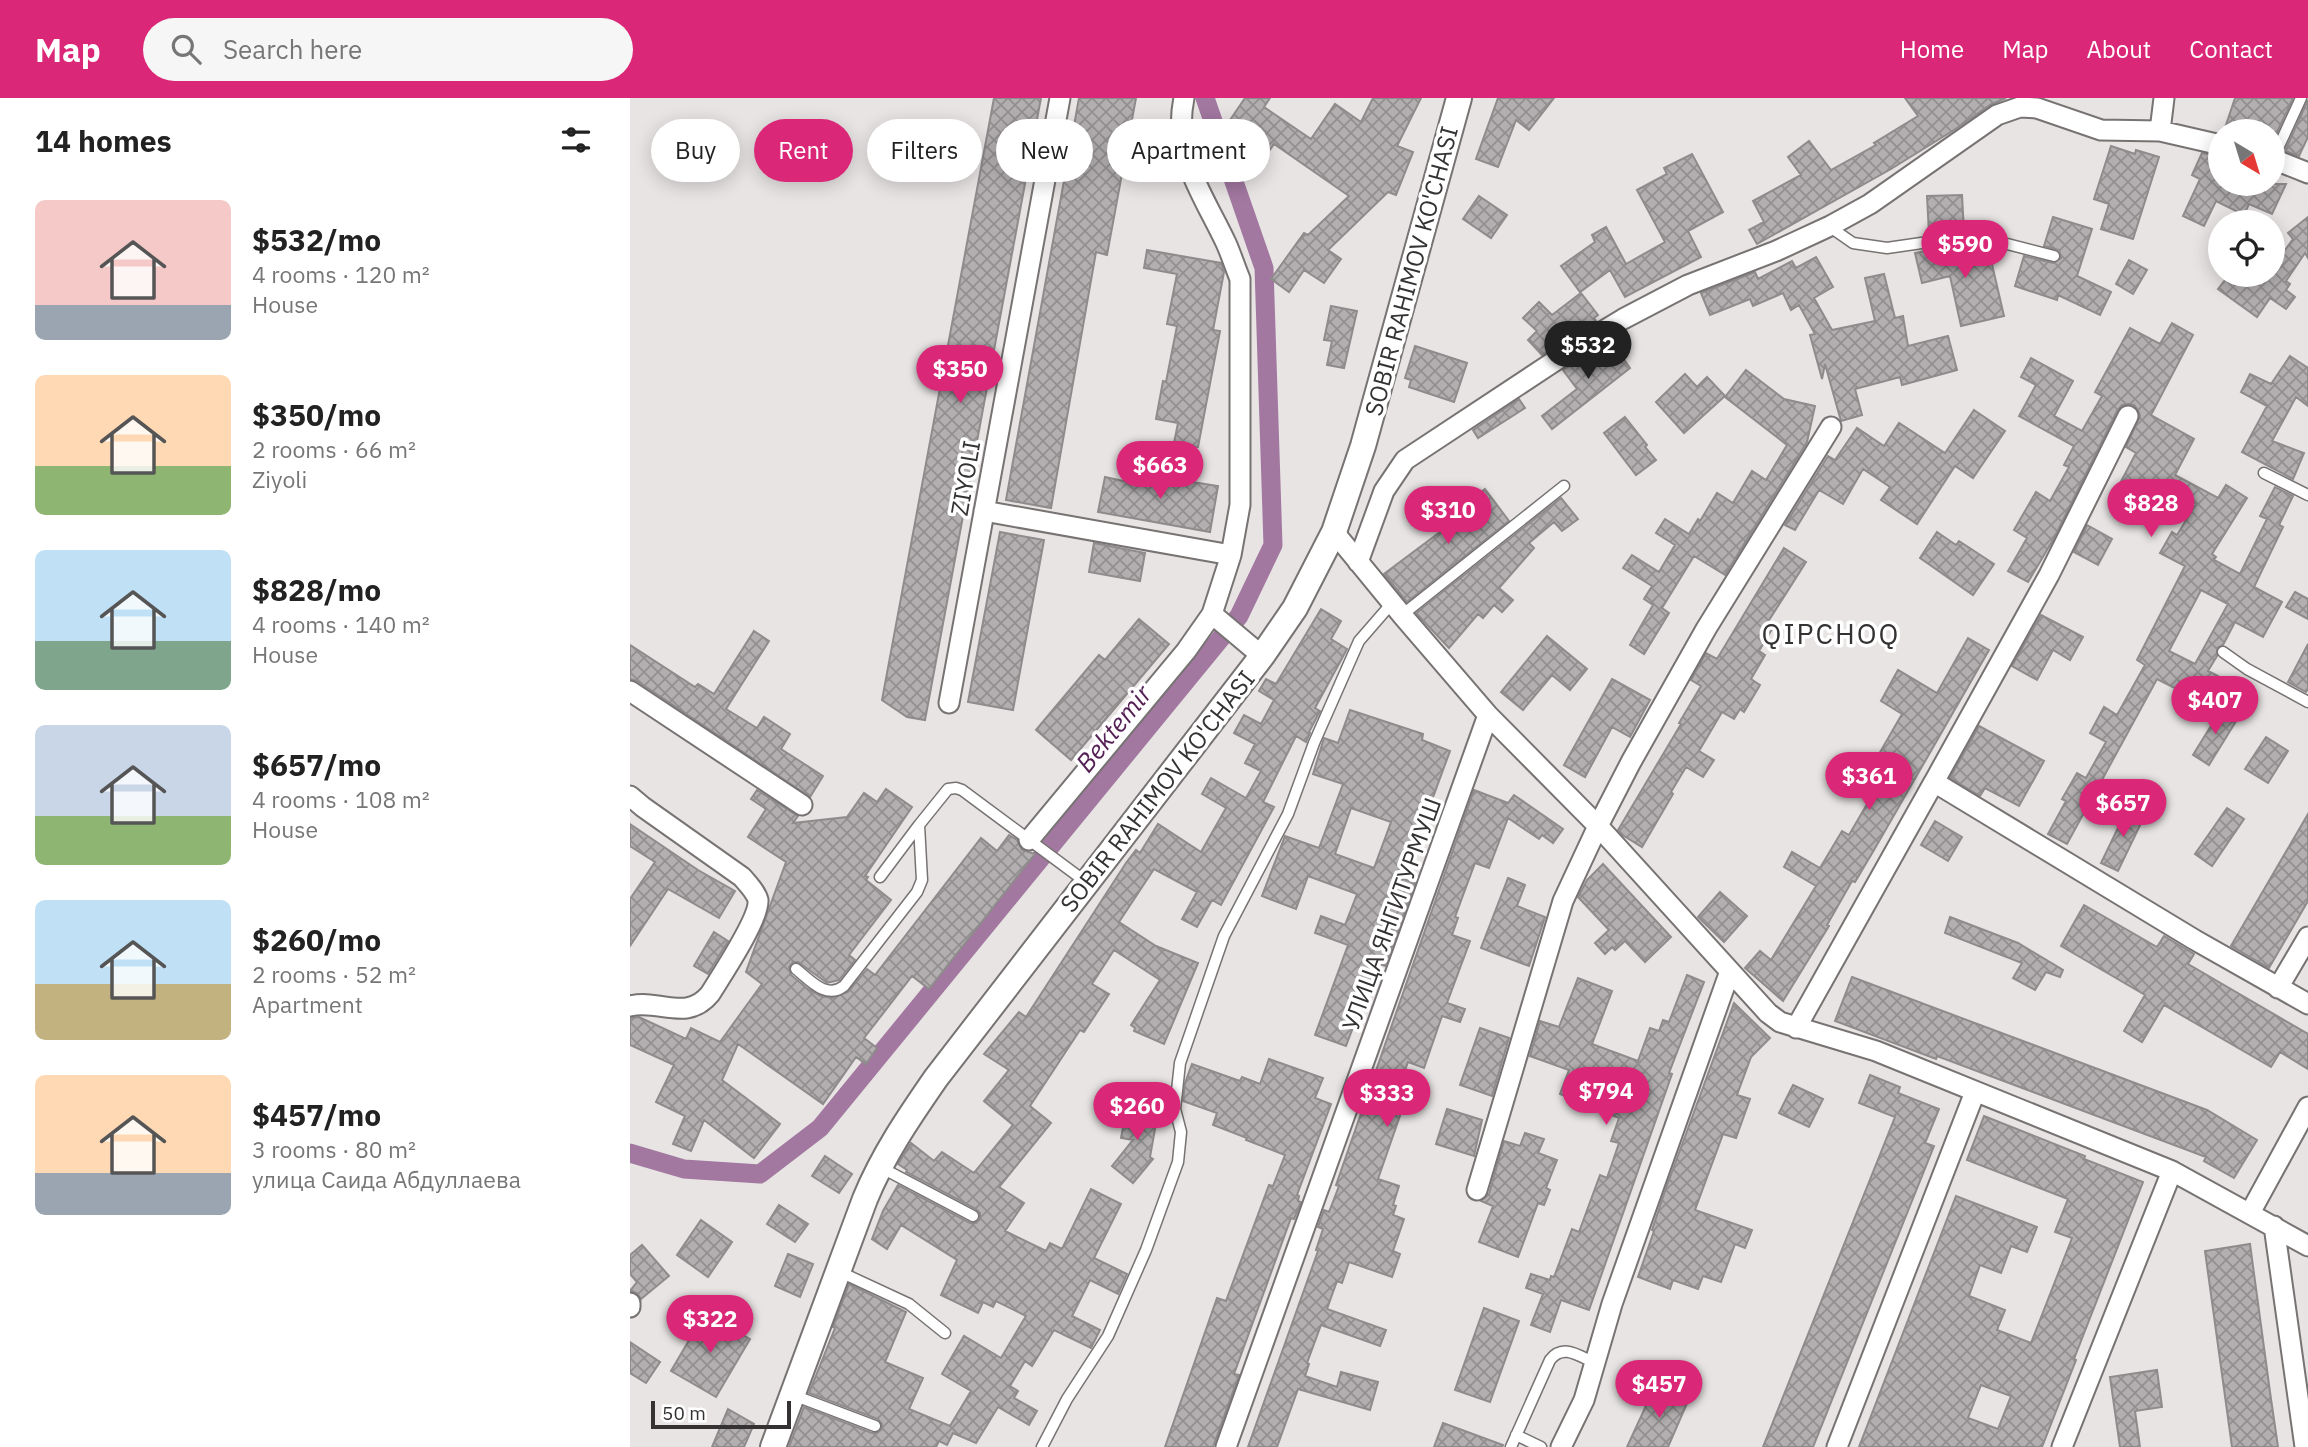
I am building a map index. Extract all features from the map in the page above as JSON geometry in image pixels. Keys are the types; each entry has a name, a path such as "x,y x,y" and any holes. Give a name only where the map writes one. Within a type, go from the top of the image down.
{"street":[{"name":"ZIYOLI","path":"949,703 1060,98"},
{"path":"1034,844 1186,651 1217,619 1231,555 1240,505 1240,279 1227,244 1196,187 1183,149 1180,116 1184,98"},
{"name":"SOBIR RAHIMOV KO'CHASI","path":"773,1447 865,1199 899,1133 1080,878 1262,656 1295,608 1334,532 1363,446 1459,98"},
{"path":"2160,131 2164,98"},
{"path":"1358,562 1384,491 1405,460 1623,319 1688,285 1776,251 1870,204 1997,115 2020,107 2047,110 2101,130 2160,131 2208,142"},
{"path":"2286,164 2308,173"},
{"path":"1796,1028 2049,575 2128,416"},
{"path":"1477,1190 1563,901 1631,762 1706,629 1831,427"},
{"path":"984,511 1231,555"},
{"path":"1334,532 1488,715 1598,826 1768,1013 1780,1022 1876,1051 2172,1171 2308,1246"},
{"path":"1217,619 1262,656"},
{"path":"630,691 802,805"},
{"name":"УЛИЦА ЯНГИТУРМУШ","path":"1226,1447 1488,715"},
{"path":"1934,782 2308,1004"},
{"path":"630,796 742,877 758,900 755,917 704,1002 694,1008 630,1006"},
{"path":"2278,988 2308,937"},
{"path":"1561,1447 1584,1400 1612,1304 1730,971"},
{"path":"1837,1447 1975,1092"},
{"path":"2250,1213 2308,1107"},
{"path":"2064,1445 2172,1171"},
{"path":"2274,1226 2305,1447"}],"lane":[{"path":"2286,131 2301,98"},
{"path":"1829,226 1853,243 1887,248 1949,239 1984,238 2054,256"},
{"path":"2264,473 2308,495"},
{"path":"1042,1447 1067,1399 1108,1336 1146,1251 1178,1162 1181,1132 1175,1109 1180,1063 1224,936 1288,814 1314,743 1359,641 1397,609 1564,486"},
{"path":"2223,652 2247,669 2308,702"},
{"path":"880,877 940,796 948,789 956,788 1080,878"},
{"path":"796,969 822,990 831,993 844,986 917,892 922,880 919,825"},
{"path":"880,1166 973,1216"},
{"path":"838,1271 909,1304 945,1333"},
{"path":"1511,1447 1550,1360 1556,1353 1568,1351 1595,1363"},
{"path":"792,1395 875,1426"},
{"path":"1516,1435 1541,1447"}],"building":[{"path":"994,98 1041,98 1037,119 996,119 996,182 1025,182 925,720 907,717 882,700 978,182 982,182 982,162"},
{"path":"1079,98 1136,98 1132,119 1107,119 1107,182 1120,182 1107,255 1096,252 1051,508 1006,500 1064,182 1093,182 1093,119 1075,119"},
{"path":"1245,98 1270,98 1264,107 1311,139 1335,104 1361,122 1373,98 1421,98 1397,146 1413,152 1396,195 1388,192 1328,250 1341,259 1324,283 1304,270 1289,292 1271,279 1304,233 1308,235 1349,196 1274,144 1270,150 1270,119 1231,119"},
{"path":"1498,98 1554,98 1529,130 1516,120 1498,167 1476,159"},
{"path":"1905,98 2006,98 1990,105 1891,169 1757,244 1749,230 1764,222 1753,201 1801,175 1788,157 1809,141 1831,170 1876,145 1874,143 1918,116"},
{"path":"2235,98 2293,98 2283,119 2228,119"},
{"path":"2308,100 2308,137 2299,156 2286,151"},
{"path":"2111,146 2135,154 2136,150 2159,157 2133,239 2101,229 2109,204 2094,199"},
{"path":"2202,153 2208,154 2208,196 2280,196 2274,210 2263,210 2249,204 2246,210 2234,210 2216,201 2212,210 2208,210 2204,226 2183,216 2200,179 2192,175"},
{"path":"1692,154 1723,212 1688,231 1701,257 1625,297 1610,270 1580,292 1561,266 1595,242 1592,235 1606,227 1626,264 1665,242 1637,190 1667,174 1664,168"},
{"path":"1962,195 1964,231 1929,234 1927,196"},
{"path":"1479,196 1507,215 1491,238 1463,219"},
{"path":"2053,217 2092,229 2077,276 2111,292 2100,315 2058,295 2057,300 2015,286 2024,256 2053,263 2061,258 2059,250 2044,246"},
{"path":"2308,217 2308,258 2305,253 2286,281 2290,284 2286,290 2295,297 2286,309 2270,298 2257,317 2218,289 2285,287 2285,250 2293,239 2288,233"},
{"path":"1964,246 1965,251 1988,247 2004,316 1961,326 1950,276 1922,283 1915,253"},
{"path":"1147,250 1221,263 1224,272 1213,330 1220,331 1198,447 1174,443 1178,423 1156,419 1177,326 1167,324 1177,274 1144,268"},
{"path":"1816,257 1833,287 1814,298 1832,330 1875,321 1865,278 1884,274 1895,318 1903,316 1908,346 1948,336 1957,370 1902,385 1900,377 1855,389 1862,415 1841,421 1825,364 1822,379 1810,335 1815,334 1799,305 1791,310 1783,293 1753,306 1750,299 1710,315 1701,293 1755,272 1758,279 1792,261 1796,268"},
{"path":"2129,260 2147,270 2133,294 2116,284"},
{"path":"1581,293 1598,315 1594,318 1596,321 1542,355 1528,340 1537,331 1523,318 1539,302 1552,315"},
{"path":"1331,306 1357,311 1344,368 1327,365 1332,341 1324,340"},
{"path":"2172,323 2193,335 2151,415 2194,439 2175,475 2218,498 2226,485 2247,498 2212,554 2216,557 2214,560 2240,574 2267,519 2260,516 2275,487 2293,496 2279,525 2283,527 2254,587 2282,602 2263,637 2235,622 2223,645 2217,648 2217,656 2208,671 2218,676 2204,703 2157,679 2067,844 2048,834 2066,801 2062,799 2077,773 2086,778 2106,742 2090,733 2104,707 2117,715 2145,665 2137,660 2185,566 2160,553 2172,532 2177,535 2196,504 2150,480 2138,501 2117,489 2136,453 2126,447 2140,416 2134,405 2122,405 2053,540 2028,582 2008,571 2027,538 2014,530 2036,492 2050,501 2069,467 2064,465 2074,446 2019,416 2036,385 2021,377 2031,358 2073,381 2054,416 2082,431 2102,396 2095,392 2130,328 2160,344","holes":["2201,590 2228,604 2195,664 2169,651"]},
{"path":"1611,341 1630,368 1552,429 1542,416 1577,389 1563,370"},
{"path":"1415,346 1467,363 1454,402 1409,387 1411,380 1405,378"},
{"path":"2290,356 2308,368 2308,406 2296,397 2272,441 2304,453 2293,479 2242,452 2267,406 2241,392 2250,374 2271,384"},
{"path":"1746,370 1784,399 1815,406 1807,442 1725,575 1694,556 1662,608 1669,613 1644,654 1630,645 1653,605 1644,599 1652,586 1623,568 1632,555 1659,572 1675,545 1656,533 1665,519 1689,534 1717,493 1733,503 1752,471 1766,480 1787,445 1725,397"},
{"path":"1685,374 1697,387 1707,377 1725,396 1684,433 1656,402"},
{"path":"1519,399 1525,408 1478,438 1473,430"},
{"path":"1974,410 2005,431 1973,478 1955,466 1917,524 1881,500 1890,487 1863,469 1843,504 1819,490 1795,530 1785,525 1828,456 1835,460 1857,428 1884,446 1899,423 1945,453"},
{"path":"1625,417 1656,460 1636,475 1604,433"},
{"path":"1130,472 1218,486 1210,532 1098,512 1105,477 1128,482"},
{"path":"1485,489 1509,521 1407,602 1384,574 1464,514 1459,509"},
{"path":"1561,498 1578,519 1562,531 1554,522 1529,543 1534,548 1499,588 1513,600 1502,612 1494,605 1483,618 1478,614 1449,648 1416,613"},
{"path":"2087,525 2112,539 2098,565 2074,552"},
{"path":"1000,532 1044,540 1013,710 968,702"},
{"path":"1937,532 1956,545 1959,541 1994,564 1973,595 1920,558"},
{"path":"1094,543 1145,553 1140,581 1089,572"},
{"path":"1784,548 1806,562 1766,625 1772,629 1759,651 1765,655 1751,679 1760,685 1744,712 1740,709 1734,719 1722,712 1699,751 1714,760 1703,777 1686,767 1642,847 1618,830 1701,686 1691,680 1706,653 1717,659"},
{"path":"2295,592 2308,599 2308,619 2286,607"},
{"path":"1321,609 1341,621 1331,639 1347,649 1315,708 1320,711 1306,742 1296,736 1263,802 1274,807 1221,905 1212,900 1197,927 1182,919 1197,892 1154,869 1119,922 1156,946 1198,963 1164,1044 1134,1031 1135,1028 1131,1025 1160,980 1114,950 1092,984 1109,994 1084,1032 1080,1030 1030,1106 1051,1123 999,1187 1024,1203 1005,1231 1046,1251 1050,1243 1062,1249 1091,1189 1121,1204 1094,1258 1127,1274 1118,1294 1090,1280 1072,1316 1100,1330 1091,1348 1054,1330 1032,1366 1025,1361 1010,1386 1018,1391 1014,1398 1037,1411 1029,1425 998,1407 976,1443 953,1433 947,1445 939,1441 936,1447 789,1447 804,1407 872,1433 882,1429 878,1419 809,1393 849,1284 906,1312 885,1362 923,1378 909,1409 950,1426 971,1391 942,1374 964,1336 1001,1358 1026,1316 996,1301 993,1307 983,1302 978,1313 941,1295 957,1260 901,1225 887,1249 872,1239 883,1211 898,1185 970,1223 976,1223 980,1219 980,1213 976,1209 906,1172 907,1170 898,1164 911,1143 934,1161 942,1152 974,1173 1013,1125 984,1101 1009,1070 984,1054 1019,1012 1026,1017 1126,863 1136,850 1140,853 1158,824 1201,852 1226,808 1202,794 1211,778 1246,798 1261,771 1245,763 1255,744 1234,733 1244,715 1261,724 1274,700 1259,691 1266,679 1276,684"},
{"path":"2041,615 2083,637 2070,660 2053,650 2037,680 2012,666"},
{"path":"1139,619 1169,644 1071,760 1036,730 1099,655 1105,660"},
{"path":"754,631 769,641 726,709 757,728 764,717 790,734 781,749 823,776 810,797 637,681 630,679 630,645 695,687 698,684 714,694"},
{"path":"1547,636 1587,669 1570,690 1552,675 1523,710 1501,692"},
{"path":"1968,638 1989,650 1783,1001 1745,968 1760,951 1771,960 1816,886 1784,867 1792,852 1820,868 1842,831 1849,835 1870,799 1851,788 1868,757 1875,761 1902,714 1881,701 1898,670 1937,693"},
{"path":"2308,644 2308,689 2306,692 2288,682"},
{"path":"1612,679 1650,700 1630,737 1612,727 1585,777 1564,765"},
{"path":"2222,708 2238,718 2209,765 2193,755"},
{"path":"1350,710 1423,734 1422,740 1450,751 1403,879 1415,883 1385,966 1377,963 1346,1046 1315,1035 1348,945 1315,933 1321,916 1345,925 1357,894 1308,876 1296,909 1262,896 1285,836 1319,848 1343,784 1313,774 1324,738 1338,743","holes":["1351,808 1391,822 1374,868 1335,854"]},
{"path":"1979,726 2044,761 2019,806 1985,788 1980,796 1950,778"},
{"path":"2266,737 2288,751 2268,783 2245,769"},
{"path":"886,789 912,807 865,876 868,877 866,880 891,900 849,955 855,960 839,980 827,983 798,962 793,962 789,967 791,975 821,996 832,998 848,992 867,969 875,975 981,838 997,851 1009,835 1017,840 1022,850 1035,854 929,989 912,976 864,1038 877,1048 866,1064 856,1057 823,1104 738,1044 722,1080 780,1124 754,1158 704,1120 691,1151 673,1144 685,1116 656,1102 674,1065 630,1045 630,1018 639,1017 686,1039 691,1028 720,1042 762,984 746,972 786,862 748,837 766,809 751,799 757,790 798,816 793,823 847,817 864,793 877,802"},
{"path":"1474,790 1508,803 1514,795 1563,829 1553,843 1542,835 1539,839 1508,818 1489,868 1475,863 1455,917 1458,918 1452,935 1470,941 1447,1003 1465,1009 1460,1022 1442,1016 1424,1068 1408,1062 1393,1103 1403,1107 1378,1179 1399,1186 1393,1215 1404,1219 1393,1251 1400,1254 1392,1277 1349,1262 1342,1283 1337,1281 1327,1309 1386,1330 1380,1346 1321,1325 1305,1376 1337,1387 1341,1372 1378,1382 1370,1410 1298,1389 1277,1447 1248,1447 1318,1251 1316,1250 1323,1229 1318,1227 1324,1210 1329,1212 1339,1186 1336,1185"},
{"path":"2128,807 2145,815 2118,871 2101,863"},
{"path":"2227,808 2244,819 2212,866 2195,854"},
{"path":"2308,814 2308,901 2269,968 2231,946"},
{"path":"1935,821 1962,837 1948,861 1921,845"},
{"path":"630,824 698,870 735,891 719,918 668,889 630,946 630,899 655,862 630,846"},
{"path":"1603,864 1671,937 1645,962 1625,941 1605,954 1595,943 1609,930 1578,897 1587,880"},
{"path":"1508,878 1525,885 1517,906 1545,917 1529,966 1481,948"},
{"path":"1720,892 1747,916 1724,942 1698,917"},
{"path":"2084,905 2157,947 2164,936 2194,954 2188,964 2308,1034 2308,1069 2280,1052 2271,1067 2164,1005 2142,1042 2124,1031 2145,995 2061,946"},
{"path":"1950,917 2018,943 2063,970 2060,977 2046,972 2035,990 2013,978 2022,963 1945,933"},
{"path":"714,932 728,941 708,974 694,966"},
{"path":"1687,975 1704,982 1669,1073 1672,1074 1589,1310 1561,1300 1550,1332 1531,1325 1543,1294 1526,1288 1531,1274 1550,1280 1551,1276 1554,1277 1572,1229 1579,1232 1600,1175 1607,1178 1619,1143 1611,1141 1619,1118 1560,1094 1569,1070 1530,1056 1540,1021 1559,1027 1578,978 1612,991 1592,1044 1638,1061 1650,1028 1659,1031 1663,1020 1669,1022"},
{"path":"1852,977 2207,1110 2257,1140 2234,1178 2204,1161 2206,1157 1937,1056 1936,1059 1835,1021"},
{"path":"1734,1003 1770,1038 1751,1057 1737,1095 1750,1099 1736,1138 1723,1134 1695,1210 1752,1230 1745,1248 1735,1244 1721,1282 1703,1276 1698,1289 1673,1280 1670,1289 1638,1277 1665,1191"},
{"path":"1480,1028 1509,1038 1492,1096 1460,1085"},
{"path":"1269,1059 1323,1078 1315,1098 1331,1104 1297,1195 1298,1201 1301,1202 1294,1219 1291,1218 1234,1374 1239,1375 1213,1447 1165,1447 1217,1298 1226,1301 1269,1185 1273,1186 1285,1155 1213,1125 1217,1113 1183,1101 1185,1083 1192,1064 1240,1081 1242,1077 1260,1084"},
{"path":"1870,1075 1900,1087 1898,1093 1939,1109 1925,1143 1934,1146 1813,1447 1763,1447 1895,1117 1859,1103"},
{"path":"1793,1085 1823,1099 1809,1127 1779,1113"},
{"path":"1127,1106 1158,1112 1150,1157 1153,1159 1133,1183 1112,1166 1133,1140 1121,1138"},
{"path":"1447,1109 1482,1120 1474,1156 1436,1144"},
{"path":"1984,1116 2143,1182 2042,1447 1859,1447 1956,1196 2037,1227 2027,1252 2011,1246 2001,1273 1980,1265 1969,1296 2005,1310 1997,1330 2031,1343 2072,1238 2055,1232 2068,1199 1967,1160","holes":["1981,1385 2011,1396 1998,1429 1968,1418"]},
{"path":"1525,1133 1544,1139 1538,1153 1557,1160 1546,1188 1550,1190 1544,1205 1538,1203 1518,1257 1479,1242 1493,1206 1481,1201 1489,1194 1504,1141 1520,1146"},
{"path":"825,1156 852,1174 839,1193 812,1176"},
{"path":"779,1205 808,1224 795,1242 767,1224"},
{"path":"701,1220 732,1242 708,1277 677,1255"},
{"path":"2250,1244 2278,1447 2232,1447 2205,1251"},
{"path":"642,1245 669,1276 641,1299 637,1293 630,1291 637,1282 630,1274 630,1255"},
{"path":"788,1254 813,1264 800,1297 775,1286"},
{"path":"1484,1308 1519,1321 1490,1402 1455,1390"},
{"path":"705,1313 750,1339 716,1397 671,1371"},
{"path":"630,1342 660,1362 646,1383 630,1373"},
{"path":"2157,1370 2162,1407 2135,1411 2140,1447 2120,1447 2110,1377"},
{"path":"1655,1386 1688,1401 1668,1447 1627,1447"},
{"path":"728,1409 754,1424 744,1447 712,1447"},
{"path":"1443,1423 1503,1445 1434,1447"}],"waterway":[{"name":"Bektemir","path":"630,1153 684,1169 760,1174 820,1128 1239,616 1273,545 1264,268 1205,98"}],"district":[{"name":"QIPCHOQ","path":"1831,633"}]}
